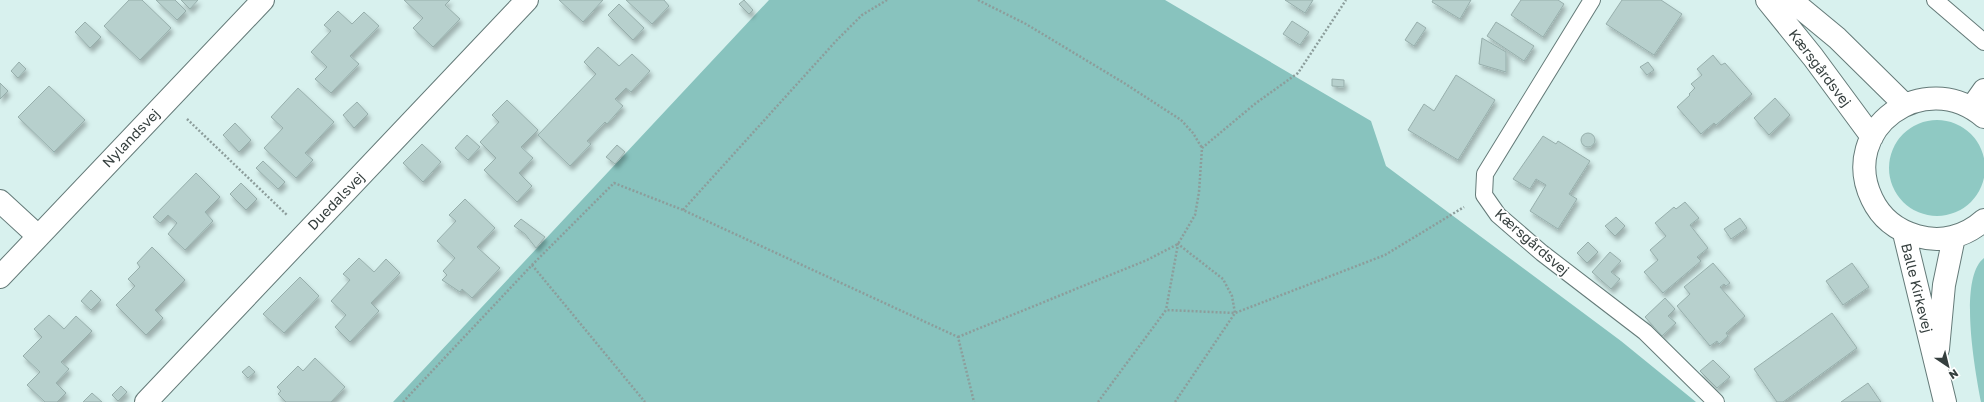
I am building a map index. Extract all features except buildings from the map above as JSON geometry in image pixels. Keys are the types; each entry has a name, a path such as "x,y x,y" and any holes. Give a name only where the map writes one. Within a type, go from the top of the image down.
{"street":[{"name":"Nylandsvej","path":"0,276 262,0"},
{"name":"Duedalsvej","path":"146,402 528,0"},
{"name":"Kærsgårdsvej","path":"1767,0 1813,57 1872,137"},
{"name":"Kærsgårdsvej","path":"1791,0 1837,38 1904,104"},
{"path":"1980,105 1950,98 1926,98 1904,104 1891,113 1880,124 1872,137 1866,154 1864,173 1868,191 1876,208 1888,222 1904,232 1929,240 1954,237 1974,229 1984,220"},
{"path":"0,201 38,236"},
{"name":"Balle Kirkevej","path":"1904,232 1945,402"},
{"name":"Balle Kirkevej","path":"1937,366 1944,285 1954,237"}],"lane":[{"name":"Kærsgårdsvej","path":"1592,0 1486,174 1484,195 1498,215 1542,253 1645,332 1716,402"},
{"path":"1935,0 1984,42"}],"path":[{"path":"683,210 836,41 862,15 887,0"},
{"path":"978,0 1032,28 1124,83 1181,120 1193,132 1202,148 1200,192 1195,215 1178,244 1166,310 1098,402"},
{"path":"1202,148 1256,103 1298,73 1346,0"},
{"path":"167,100 306,233"},
{"path":"403,402 532,265 614,183 683,210 958,337 1147,260 1178,244"},
{"path":"1166,310 1235,312 1385,255 1484,195"},
{"path":"1175,402 1235,312 1232,296 1223,279 1178,244"},
{"path":"532,265 645,402"},
{"path":"958,337 974,402"}],"shaded area":[{"path":"769,0 1165,0 1371,121 1386,166 1621,341 1696,402 393,402"},
{"path":"1928,120 1946,120 1956,123 1964,128 1977,141 1982,149 1985,159 1985,177 1982,187 1971,202 1964,208 1956,213 1946,216 1928,216 1918,213 1910,208 1897,195 1892,187 1889,177 1889,159 1892,149 1897,141 1910,128 1918,123"},
{"path":"1984,258 1984,402 1981,402 1972,348 1970,304 1972,285 1976,269"}]}
